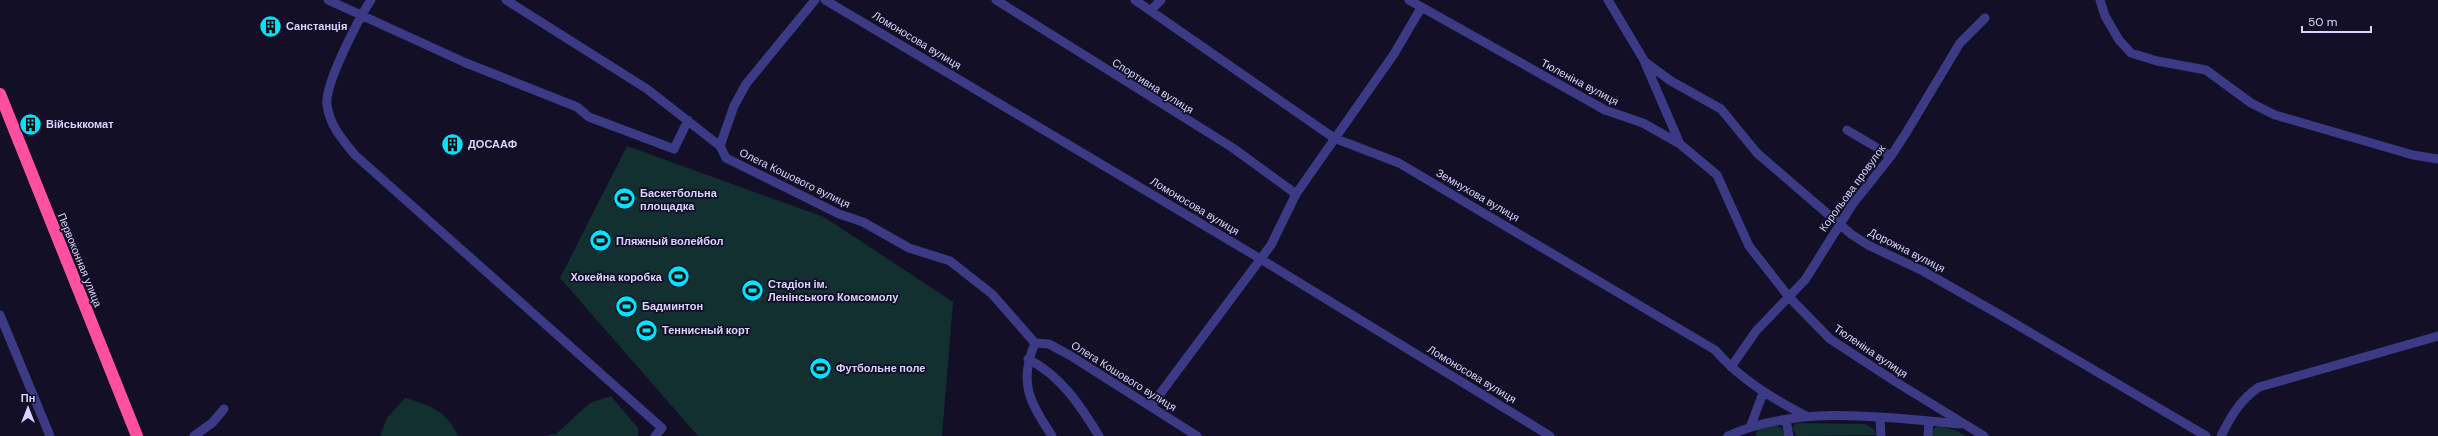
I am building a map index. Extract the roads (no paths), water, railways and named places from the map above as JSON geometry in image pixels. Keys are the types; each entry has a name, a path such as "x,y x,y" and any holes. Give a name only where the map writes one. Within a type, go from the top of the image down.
{"highway":[{"name":"Первоконная улица","path":"0,94 137,436"}],"street":[{"path":"328,0 466,64 577,107 590,117 674,149 688,120"},
{"path":"371,0 361,15 332,79 327,103 334,130 355,155 662,428 655,436"},
{"name":"Олега Кошового вулиця","path":"506,0 647,89 720,146 726,158 839,214 863,222 909,248 950,261 992,294 1035,343 1049,344 1197,436"},
{"path":"720,146 734,106 746,84 815,0"},
{"name":"Ломоносова вулиця","path":"825,0 1259,258 1550,436"},
{"name":"Спортивна вулиця","path":"996,0 1232,148 1296,194"},
{"name":"Земнухова вулиця","path":"1135,0 1334,138 1399,163 1715,350 1731,367 1763,393 1806,416"},
{"path":"1151,10 1161,0"},
{"name":"Тюленіна вулиця","path":"1409,0 1605,110 1643,123 1680,144 1716,175 1749,246 1789,297 1830,339 1984,436"},
{"name":"Дорожна вулиця","path":"1608,0 1645,62 1671,81 1721,109 1757,153 1868,245 1923,271 1982,304 2206,436"},
{"path":"2100,0 2105,16 2119,40 2131,53 2157,61 2206,70 2251,103 2275,115 2413,155 2438,159"},
{"path":"1151,406 1259,258 1271,245 1296,194 1394,54 1421,8"},
{"name":"Корольова провулок","path":"1731,367 1756,331 1805,280 1840,223 1891,156 1960,43 1985,18"},
{"path":"1645,62 1680,144"},
{"path":"1846,130 1891,156"},
{"path":"0,314 50,436"},
{"path":"2220,436 2232,414 2248,395 2259,387 2438,336"},
{"path":"1035,343 1028,359 1027,388 1033,407 1052,436"},
{"path":"1028,359 1054,375 1080,404 1099,436"},
{"path":"1751,425 1763,393"},
{"path":"194,436 212,423 224,409"},
{"path":"1728,436 1751,425 1806,416 1880,418 1964,424"},
{"path":"1880,418 1881,436"},
{"path":"1786,420 1789,436"},
{"path":"1928,436 1929,421"}],"place":[{"name":"Санстанція","path":"270,26"},
{"name":"Військкомат","path":"30,124"},
{"name":"ДОСААФ","path":"453,144"},
{"name":"Баскетбольна площадка","path":"625,199"},
{"name":"Пляжный волейбол","path":"600,241"},
{"name":"Хокейна коробка","path":"678,277"},
{"name":"Стадіон ім. Ленінського Комсомолу","path":"753,290"},
{"name":"Бадминтон","path":"626,306"},
{"name":"Теннисный корт","path":"647,330"},
{"name":"Футбольне поле","path":"821,368"}]}
